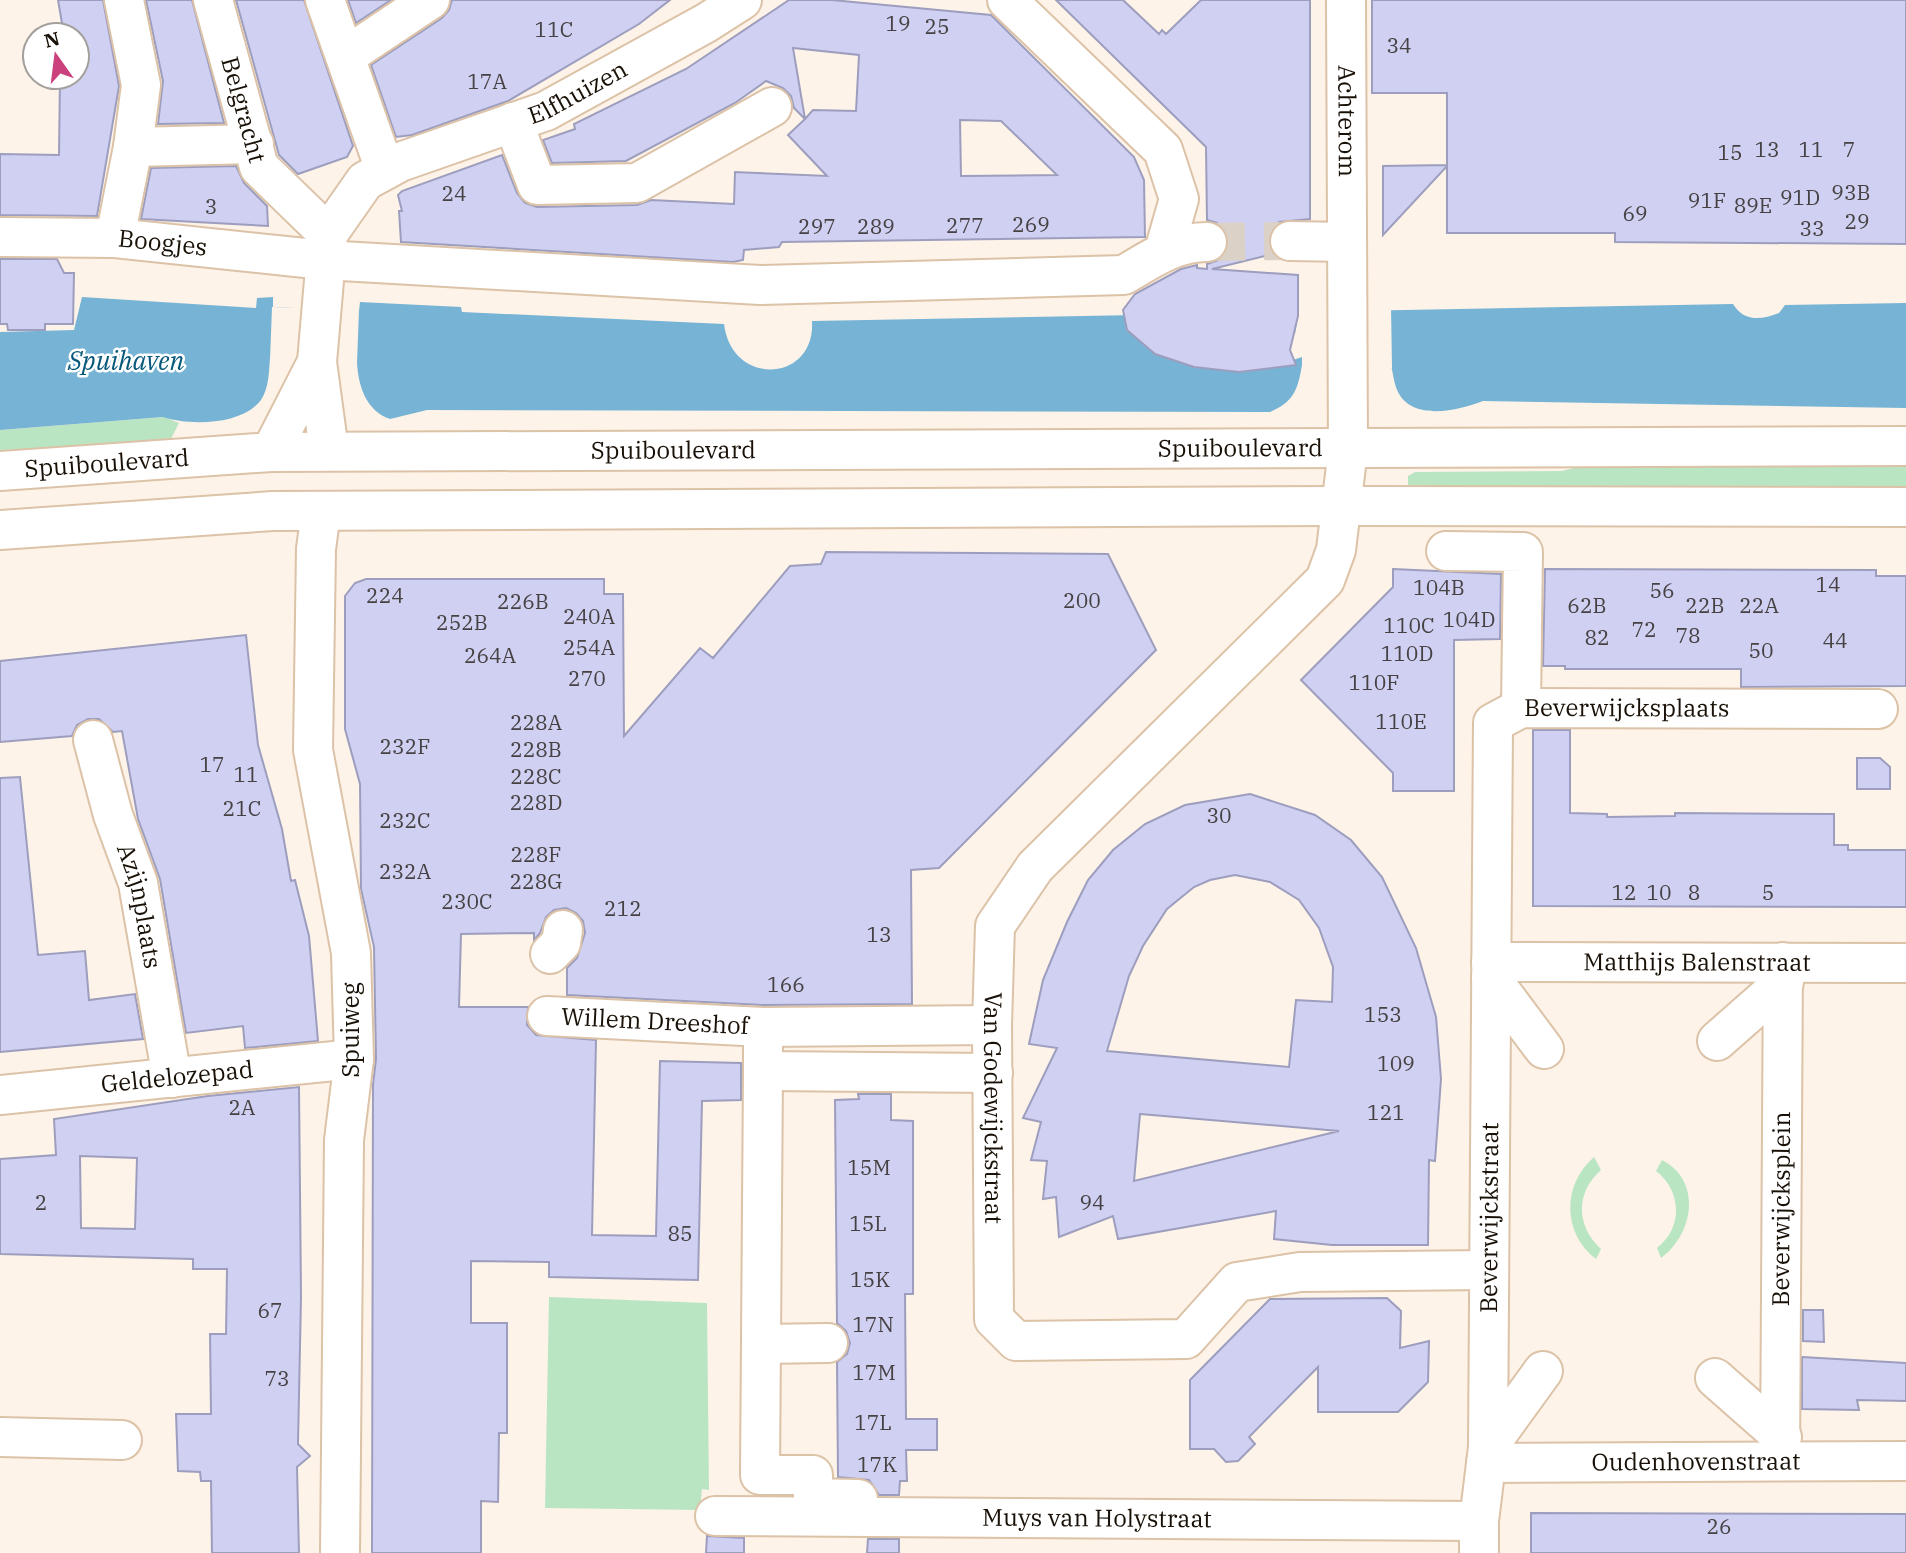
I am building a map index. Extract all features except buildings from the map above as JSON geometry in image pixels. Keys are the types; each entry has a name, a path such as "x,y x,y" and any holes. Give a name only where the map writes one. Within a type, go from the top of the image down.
{"street":[{"path":"115,238 133,147 141,85 124,0"},
{"name":"Belgracht","path":"212,0 260,167 326,247"},
{"path":"325,0 393,166"},
{"path":"345,54 430,0"},
{"name":"Elfhuizen","path":"326,247 365,181 393,166 546,111 706,23 742,0"},
{"path":"1007,0 1163,150 1179,199 1164,251"},
{"name":"Achterom","path":"1346,0 1358,69 1347,242 1348,449"},
{"path":"513,122 537,185 637,183 772,107"},
{"path":"133,147 254,144"},
{"name":"Boogjes","path":"0,237 115,238 326,247"},
{"path":"1290,241 1347,242"},
{"path":"328,451 317,362 326,247 760,285 1124,275 1164,251 1191,242 1207,242"},
{"path":"271,452 317,362"},
{"name":"Spuiboulevard","path":"0,471 271,452 328,451 1906,446"},
{"name":"Spuiboulevard","path":"1342,506 1348,449"},
{"path":"0,530 246,512 321,511 1478,505 1906,507"},
{"name":"Van Godewijckstraat","path":"1342,506 1336,550 1325,580 1035,867 995,926 992,1025 994,1319 1016,1341 1186,1339 1237,1282 1300,1272 1487,1270"},
{"name":"Spuiweg","path":"321,511 316,549 313,750 351,953 354,1059 344,1140 340,1553"},
{"path":"1446,551 1523,552 1521,708"},
{"name":"Beverwijcksplaats","path":"1492,880 1493,723 1521,708 1878,709"},
{"name":"Azijnplaats","path":"93,740 113,815 138,883 172,1077"},
{"name":"Beverwijckstraat","path":"1479,1537 1487,1455 1492,880"},
{"name":"Matthijs Balenstraat","path":"1491,970 1784,972 1906,963"},
{"path":"1491,970 1544,1049"},
{"path":"1717,1041 1784,972"},
{"name":"Beverwijcksplein","path":"1781,1449 1784,972"},
{"name":"Willem Dreeshof","path":"547,1016 763,1027 992,1025"},
{"name":"Willem Dreeshof","path":"763,1027 763,1071 993,1073"},
{"name":"Geldelozepad","path":"0,1095 354,1059"},
{"path":"763,1071 760,1475 813,1475 813,1498 937,1499"},
{"path":"762,1344 828,1343"},
{"path":"1487,1455 1543,1371"},
{"path":"1715,1378 1781,1449"},
{"path":"0,1437 122,1440"},
{"name":"Oudenhovenstraat","path":"1487,1455 1781,1449 1906,1461"},
{"name":"Muys van Holystraat","path":"715,1516 1479,1537"}],"green space":[{"path":"164,417 179,423 167,447 0,457 0,430"},
{"path":"1906,456 1906,495 1408,490 1408,476 1415,472 1562,471 1616,457"},
{"path":"1594,1157 1601,1170 1587,1189 1582,1209 1587,1230 1601,1249 1596,1259 1577,1236 1570,1209 1576,1181"},
{"path":"1662,1160 1675,1169 1684,1181 1689,1208 1680,1236 1661,1258 1657,1248 1671,1230 1676,1210 1671,1189 1656,1171"},
{"path":"549,1297 707,1303 709,1490 702,1489 700,1510 545,1508"}],"water":[{"name":"Spuihaven","path":"82,297 256,308 257,298 273,297 273,307 359,311 360,302 461,307 462,312 724,324 730,345 742,359 756,367 772,369 788,366 801,356 810,341 812,321 1733,304 1742,314 1759,318 1779,313 1785,305 1906,303 1906,408 1483,401 1462,408 1438,411 1414,407 1405,401 1398,392 1391,365 1302,365 1299,381 1290,399 1270,412 427,410 390,419 369,404 359,379 357,362 270,358 267,385 261,400 252,408 229,419 187,422 163,417 0,430 0,332 74,330"}],"pier":[{"path":"1391,306 1392,368 1302,368 1302,357 1293,360 1284,335 1295,334 1299,308"},
{"path":"272,307 359,310 357,363 270,360"}],"tunnel":[{"path":"1207,242 1290,241"}]}
